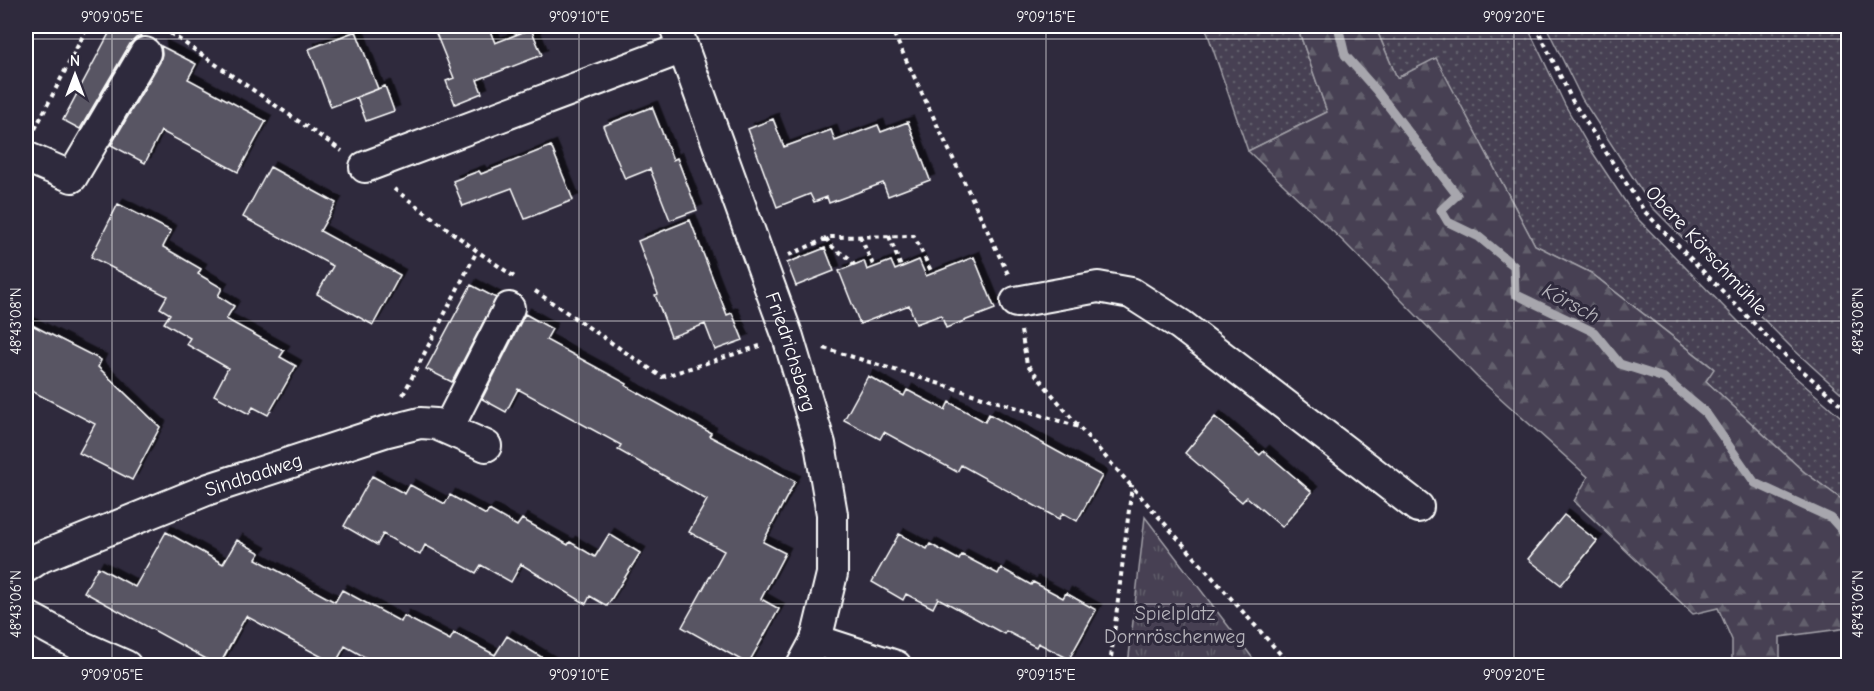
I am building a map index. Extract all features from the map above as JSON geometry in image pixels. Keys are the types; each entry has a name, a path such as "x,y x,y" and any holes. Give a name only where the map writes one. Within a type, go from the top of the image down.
{"street":[{"name":"Friedrichsberg","path":"365,167 679,37 788,337 820,444 832,514 832,574 809,653"},
{"path":"28,148 72,177 145,53"},
{"path":"1016,302 1098,287 1131,293 1181,325 1418,507"},
{"path":"448,428 509,308"},
{"name":"Sindbadweg","path":"26,567 41,557 209,489 384,432 420,423 436,424 486,446"},
{"path":"26,616 83,647 126,666"},
{"path":"809,653 896,666"}],"path":[{"path":"28,148 88,26"},
{"path":"890,26 1011,280 1027,364 1079,427 1291,666"},
{"name":"Obere Körschmühle","path":"1536,26 1573,102 1645,212 1786,356 1848,411"},
{"path":"169,32 365,167 477,251 662,377 788,337 1079,427"},
{"path":"860,236 874,267"},
{"path":"889,236 901,267"},
{"path":"796,252 826,238 914,236 932,273"},
{"path":"826,238 832,249 850,258 854,266"},
{"path":"384,432 477,251"},
{"path":"1110,666 1132,485"}],"green space":[{"path":"1205,26 1297,26 1327,112 1248,151"},
{"path":"1297,26 1375,26 1397,78 1436,58 1535,245 1591,273 1714,369 1706,381 1803,471 1848,504 1848,628 1780,637 1780,665 1732,665 1732,640 1718,608 1693,614 1574,501 1588,477 1477,377 1344,242 1248,151 1327,112"},
{"path":"1375,26 1527,26 1565,105 1589,147 1634,215 1779,363 1848,423 1848,504 1803,471 1705,380 1713,368 1591,273 1535,245 1436,59 1397,78"},
{"path":"1546,26 1848,26 1848,399 1793,349 1652,207 1582,99"},
{"name":"Spielplatz Dornröschenweg","path":"1145,517 1258,665 1128,665"}],"building":[{"path":"113,26 122,26 142,36 130,44 80,129 63,120"},
{"path":"433,26 488,26 495,43 531,29 542,55 477,80 482,93 455,104 446,81 454,78"},
{"path":"356,31 378,89 331,107 309,49"},
{"path":"161,46 196,64 188,79 266,121 238,172 161,131 145,163 111,145 160,62"},
{"path":"385,86 394,111 366,121 357,97"},
{"path":"652,107 673,160 677,158 697,210 670,220 650,169 625,179 603,126"},
{"path":"773,119 784,147 831,130 835,141 878,125 881,132 908,122 930,180 888,196 883,183 829,203 827,197 814,202 810,194 777,207 748,129"},
{"path":"551,146 573,200 525,219 512,188 463,206 453,181 479,171 481,174"},
{"path":"270,167 336,203 320,231 400,275 373,325 317,294 333,266 243,217"},
{"path":"118,204 171,231 163,247 201,269 198,274 222,288 218,296 234,306 226,319 284,351 280,357 296,366 268,415 253,407 249,414 214,395 228,368 186,344 190,338 164,323 170,314 160,308 167,296 91,257"},
{"path":"690,220 727,315 732,313 743,340 715,350 705,324 671,337 638,241"},
{"path":"825,248 834,271 796,286 787,263"},
{"path":"974,257 995,309 946,328 941,315 916,324 909,305 860,324 839,271 864,261 867,270 891,261 895,270 919,260 926,276"},
{"path":"471,285 496,298 452,382 426,369"},
{"path":"525,314 552,329 546,340 711,433 709,436 795,481 763,542 785,553 761,599 779,609 748,664 682,627 724,551 689,532 707,500 618,450 621,445 518,389 506,412 482,399"},
{"path":"26,322 101,360 98,367 160,427 132,480 79,453 95,424 26,388"},
{"path":"868,376 904,396 907,390 945,410 949,402 985,422 989,414 1102,476 1077,521 1063,513 1059,519 961,465 957,472 884,432 880,439 844,420"},
{"path":"1215,417 1260,455 1264,451 1312,492 1282,527 1247,497 1242,502 1185,453"},
{"path":"372,476 405,494 410,485 445,504 450,495 486,515 489,510 517,526 522,519 568,545 570,542 595,557 609,534 640,553 607,606 590,596 586,604 521,564 511,582 481,565 476,573 425,545 420,555 383,534 377,545 344,526"},
{"path":"1564,515 1597,541 1561,585 1528,559"},
{"path":"166,532 223,564 237,540 260,553 256,559 335,602 342,590 401,622 404,616 450,640 454,633 495,655 507,636 556,666 381,666 345,646 335,664 246,616 219,666 84,592 98,567 135,587"},
{"path":"899,534 927,549 930,544 959,560 962,555 998,574 1001,568 1031,585 1033,582 1063,598 1066,593 1096,610 1069,659 1038,643 1036,647 1006,631 1004,634 938,598 933,608 906,594 903,600 872,582"}],"waterway":[{"name":"Körsch","path":"1338,26 1345,55 1376,90 1457,195 1441,210 1448,222 1479,237 1514,266 1515,294 1594,332 1620,364 1664,378 1706,413 1755,483 1831,518 1848,537"}]}
